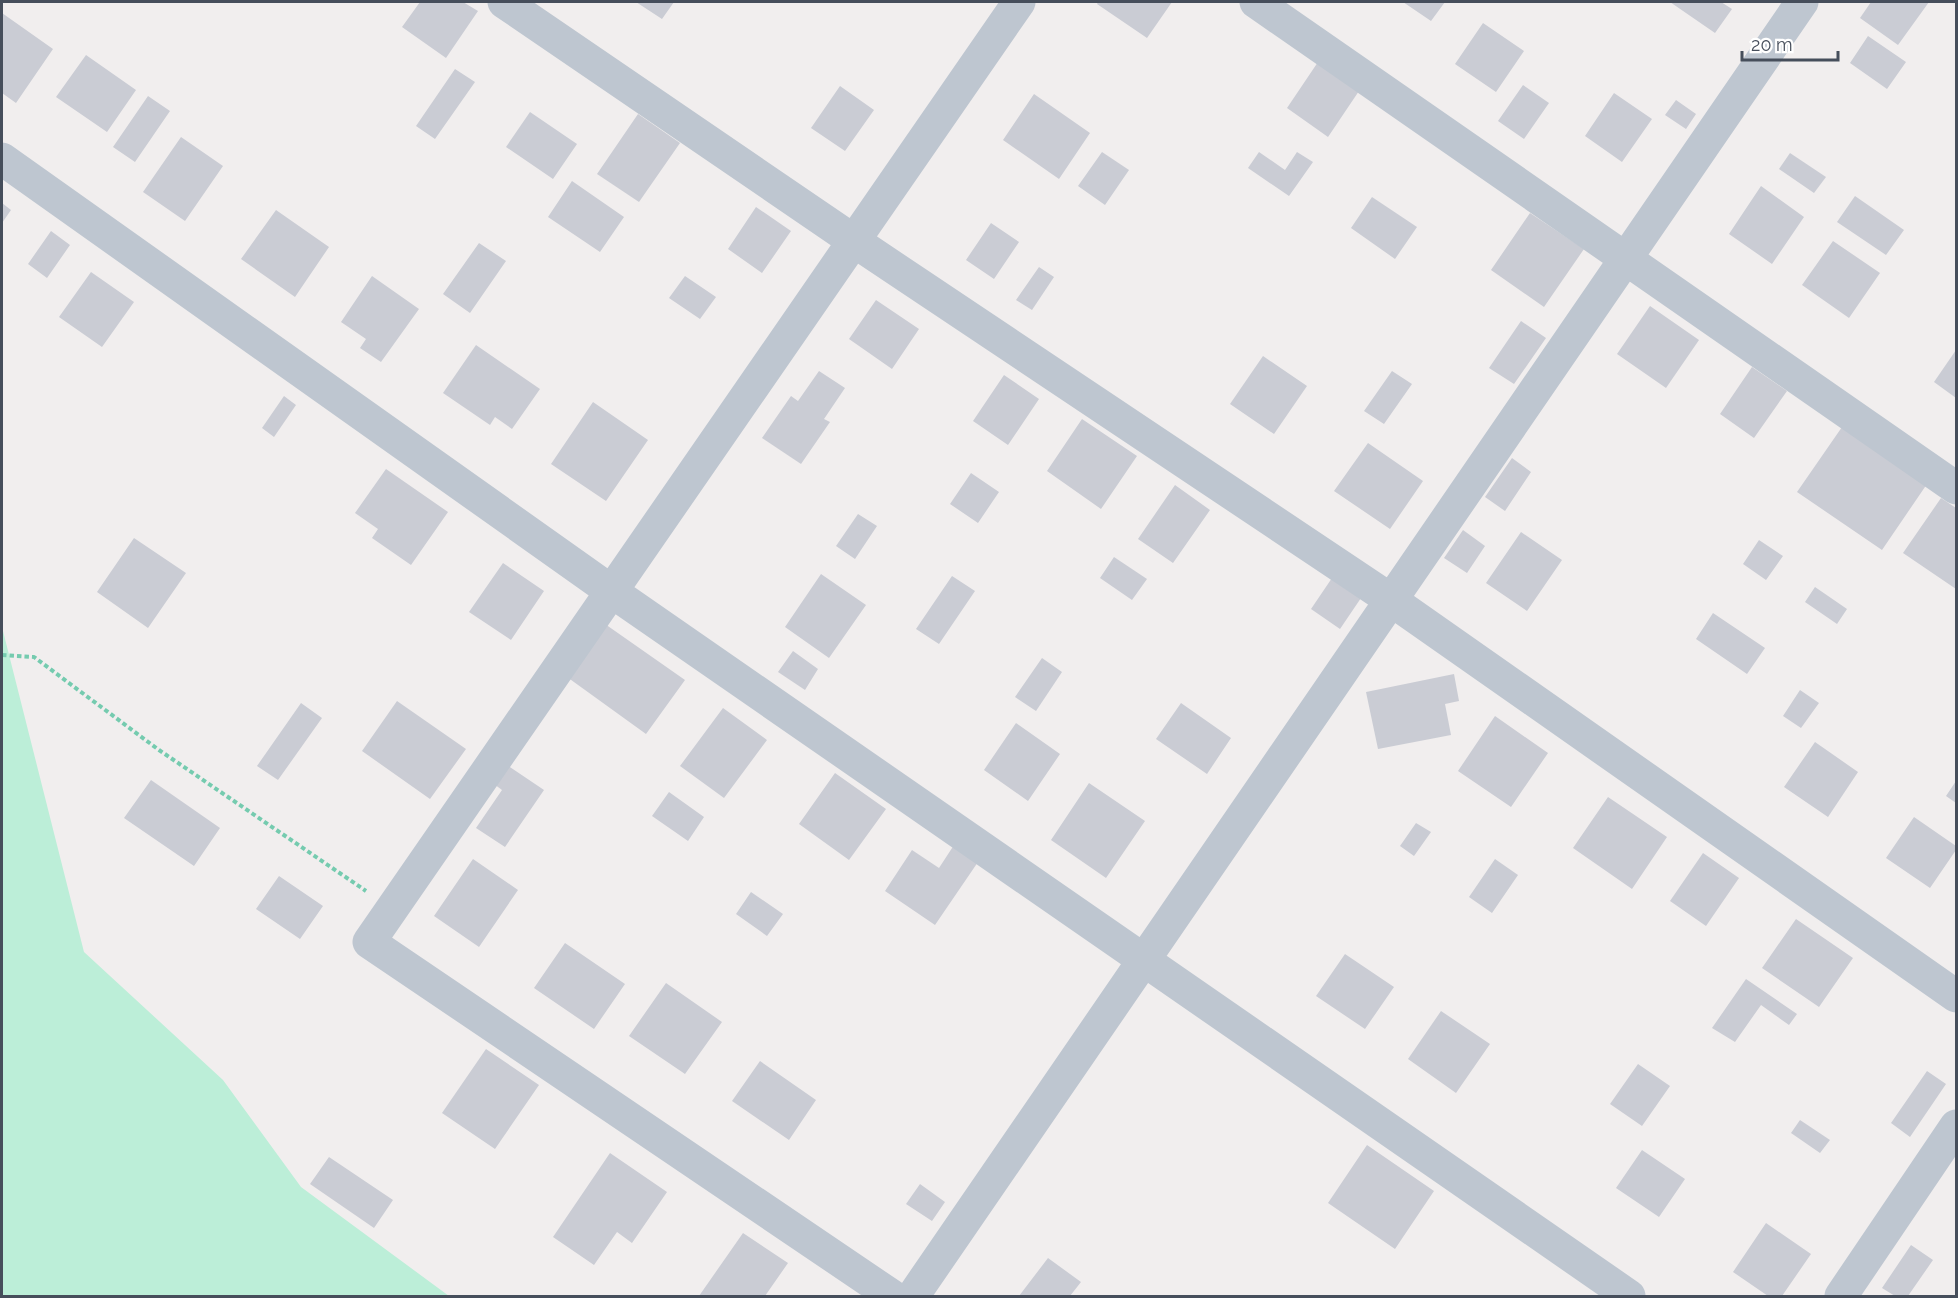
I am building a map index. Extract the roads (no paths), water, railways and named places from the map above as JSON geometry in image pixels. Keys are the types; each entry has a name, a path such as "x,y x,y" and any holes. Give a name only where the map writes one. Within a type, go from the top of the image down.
{"street":[{"path":"504,2 854,241 1391,600 1956,996"},
{"path":"892,1296 369,942 1019,2"},
{"path":"1256,2 1956,488"},
{"path":"913,1296 1802,2"},
{"path":"2,159 611,591 1629,1296"},
{"path":"1841,1296 1956,1126"}]}
